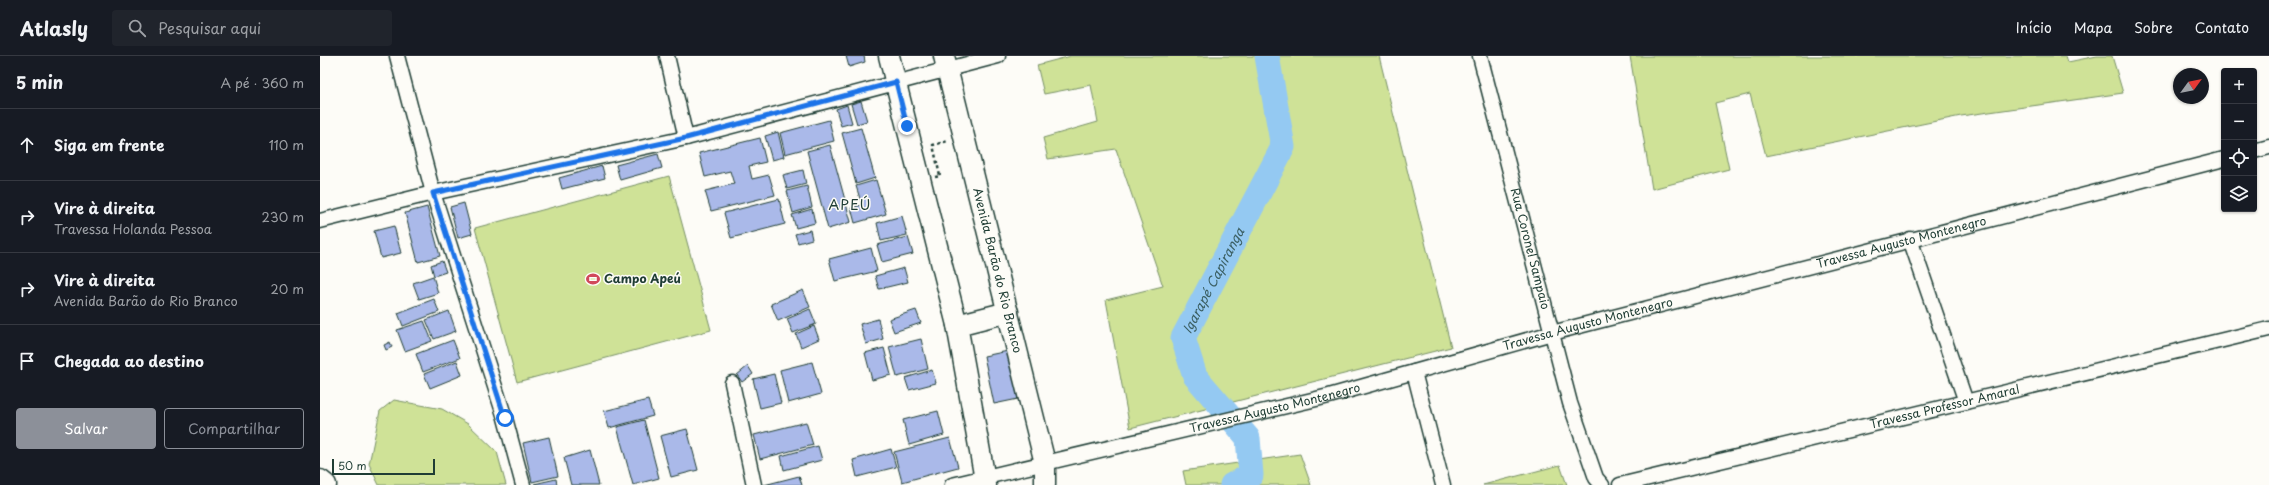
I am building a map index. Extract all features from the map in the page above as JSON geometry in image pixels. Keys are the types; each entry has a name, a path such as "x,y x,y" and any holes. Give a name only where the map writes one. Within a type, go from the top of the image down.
{"highway":[{"path":"320,481 325,485"}],"main road":[{"path":"890,56 957,325 985,481"},
{"name":"Avenida Barão do Rio Branco","path":"946,62 1045,463 1045,485"},
{"path":"957,325 1008,312"}],"street":[{"path":"397,56 433,193 505,418 523,485"},
{"path":"667,56 686,138"},
{"path":"320,221 433,193 686,138 896,82 946,62 998,56"},
{"name":"Rua Coronel Sampaio","path":"1480,56 1570,403 1596,478 1602,485"},
{"path":"2257,150 2269,147"},
{"name":"Travessa Augusto Montenegro","path":"952,485 985,481 1045,463 1256,413 1414,372 1552,333 1910,239 2221,160"},
{"path":"1910,239 1966,402"},
{"name":"Travessa Professor Amaral","path":"1620,485 2269,328"},
{"path":"1414,372 1443,485"},
{"path":"732,383 754,485"}],"path":[{"path":"921,181 940,176 932,145 964,136"}],"green space":[{"path":"1071,56 1379,56 1451,347 1130,428 1106,300 1163,286 1116,149 1048,159 1043,138 1098,122 1091,85 1044,94 1037,65"},
{"path":"1630,56 2066,56 2068,62 2097,56 2112,56 2123,93 1961,116 1766,156 1750,94 1715,103 1729,169 1652,189"},
{"name":"Campo Apeú","path":"669,176 711,330 517,382 475,228"},
{"path":"394,400 442,409 468,424 497,452 506,485 379,485 369,464 380,411"},
{"path":"1300,454 1311,485 1186,485 1183,471"},
{"path":"1560,465 1567,485 1483,485"}],"building":[{"path":"846,56 864,56 865,62 849,67"},
{"path":"861,101 867,121 857,124 851,104"},
{"path":"847,105 852,123 841,126 836,109"},
{"path":"829,120 834,141 785,154 780,133"},
{"path":"861,128 875,178 856,184 842,133"},
{"path":"778,132 784,157 772,160 765,136"},
{"path":"760,138 766,162 749,166 752,179 769,175 775,195 711,211 705,191 734,184 730,171 705,177 699,153"},
{"path":"830,145 851,222 828,229 807,151"},
{"path":"658,154 662,168 620,180 616,165"},
{"path":"602,166 605,178 562,189 559,178"},
{"path":"803,170 806,184 787,189 783,175"},
{"path":"876,180 886,214 855,223 851,208 862,205 856,186"},
{"path":"807,186 812,207 793,213 787,191"},
{"path":"779,199 785,224 731,238 724,213"},
{"path":"464,203 472,234 458,238 450,207"},
{"path":"427,207 440,256 418,262 405,213"},
{"path":"812,209 815,223 796,228 792,215"},
{"path":"902,216 907,235 881,241 877,223"},
{"path":"394,226 401,253 381,258 374,231"},
{"path":"810,230 812,239 798,243 795,234"},
{"path":"908,237 913,254 882,262 877,245"},
{"path":"871,248 877,271 835,281 829,259"},
{"path":"442,261 446,272 434,276 431,265"},
{"path":"904,268 908,282 879,289 875,276"},
{"path":"433,276 438,293 419,299 413,283"},
{"path":"803,290 810,307 778,321 771,304"},
{"path":"434,299 439,312 403,326 398,313"},
{"path":"810,309 816,324 793,333 787,319"},
{"path":"916,310 921,323 894,332 889,319"},
{"path":"449,311 456,331 434,339 426,320"},
{"path":"878,319 883,339 866,344 860,324"},
{"path":"424,321 432,341 405,351 397,330"},
{"path":"814,326 819,339 801,347 796,334"},
{"path":"921,339 928,369 897,377 889,347"},
{"path":"453,340 460,358 423,372 416,354"},
{"path":"390,342 392,347 386,350 384,345"},
{"path":"884,348 891,375 872,380 865,353"},
{"path":"1008,351 1018,399 994,404 984,356"},
{"path":"457,361 462,375 430,388 424,374"},
{"path":"812,362 821,394 788,403 780,370"},
{"path":"748,366 753,374 742,382 737,375"},
{"path":"932,370 936,383 909,390 905,378"},
{"path":"774,374 781,403 760,408 753,379"},
{"path":"648,400 653,416 609,428 604,411"},
{"path":"938,411 944,435 909,445 903,420"},
{"path":"644,420 659,478 633,485 617,427"},
{"path":"806,422 813,445 760,459 754,435"},
{"path":"687,429 698,470 671,477 660,436"},
{"path":"549,437 558,476 532,482 523,443"},
{"path":"950,438 958,467 902,482 894,452"},
{"path":"818,446 822,460 784,470 781,456"},
{"path":"891,449 896,467 857,477 853,460"},
{"path":"590,450 599,485 571,485 564,458"},
{"path":"799,476 802,485 764,485"},
{"path":"556,479 557,485 534,484"}],"waterway":[{"name":"Igarapé Capiranga","path":"1232,485 1251,475 1248,438 1195,376 1183,338 1283,147 1267,56"}],"place":[{"name":"Campo Apeú","path":"593,279"}],"district":[{"name":"APEÚ","path":"850,205"}],"route":[{"path":"505,418 433,193 686,138 896,82 907,126"}]}
